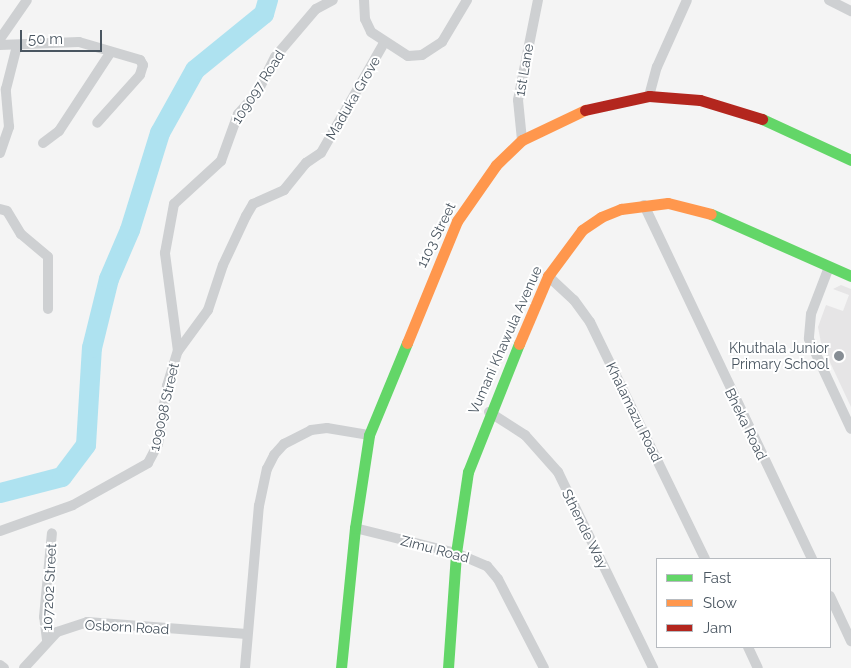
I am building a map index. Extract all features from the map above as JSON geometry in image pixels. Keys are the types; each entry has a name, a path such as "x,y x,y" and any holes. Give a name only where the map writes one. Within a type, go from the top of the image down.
{"street":[{"path":"0,39 27,0"},
{"name":"109097 Road","path":"178,351 165,253 174,204 221,162 238,114 257,93 275,57 316,9 333,0"},
{"name":"Maduka Grove","path":"364,0 365,19 371,32 384,43 408,56 432,50 454,25 467,0"},
{"name":"1st Lane","path":"522,140 518,100 538,0"},
{"path":"649,96 657,67 687,0"},
{"path":"829,0 851,11"},
{"path":"0,45 17,46 79,42 140,60 143,69 97,123"},
{"name":"Maduka Grove","path":"321,153 384,43"},
{"path":"0,153 9,127 6,89 17,46"},
{"path":"43,143 59,131 110,52"},
{"name":"1103 Street","path":"341,668 355,528 368,435 457,221 490,173 522,140 596,105 649,96 700,100 723,106 758,118 851,160"},
{"name":"109098 Street","path":"0,531 73,504 148,463 158,444 167,386 178,351 208,310 223,266 253,204 279,194 306,163 321,153"},
{"name":"Vumani Khawula Avenue","path":"448,668 456,553 468,472 489,412 548,276 582,230 614,212 644,205 668,203 706,212 851,276"},
{"name":"Bheka Road","path":"644,205 812,558"},
{"path":"0,209 7,211 21,234 48,257 48,309"},
{"path":"830,267 811,314 809,340 851,429"},
{"name":"Khalamazu Road","path":"548,276 574,300 590,322 705,558"},
{"name":"Sthende Way","path":"489,412 525,435 558,472 653,668"},
{"path":"245,668 259,506 267,469 274,455 284,444 311,430 327,428 368,435"},
{"name":"Zimu Road","path":"355,528 456,553 487,566 498,579 544,668"},
{"name":"107202 Street","path":"47,640 44,617 52,533"},
{"path":"831,598 851,641"},
{"name":"Osborn Road","path":"24,668 47,640 70,626 87,622 247,634"},
{"path":"748,648 758,668"},
{"path":"0,665 4,668"}],"shaded area":[{"name":"Khuthala Junior Primary School","path":"841,285 851,289 851,407 821,343 818,327 826,305 843,311 849,295 833,289"}],"waterway":[{"path":"0,493 62,477 86,445 92,348 109,279 130,230 160,133 195,70 264,14 268,0"}],"traffic: fast":[{"path":"762,119 851,160"},
{"path":"711,214 851,276"},
{"path":"341,668 355,528 369,435 407,343"},
{"path":"448,668 456,553 468,472 519,344"}],"traffic: slow":[{"path":"407,343 457,221 496,165 522,140 585,110"},
{"path":"519,344 548,276 582,230 601,217 621,209 668,203 711,214"}],"traffic: jam":[{"path":"585,110 649,96 700,100 762,119"}],"place":[{"name":"Khuthala Junior Primary School","path":"839,356"}]}
